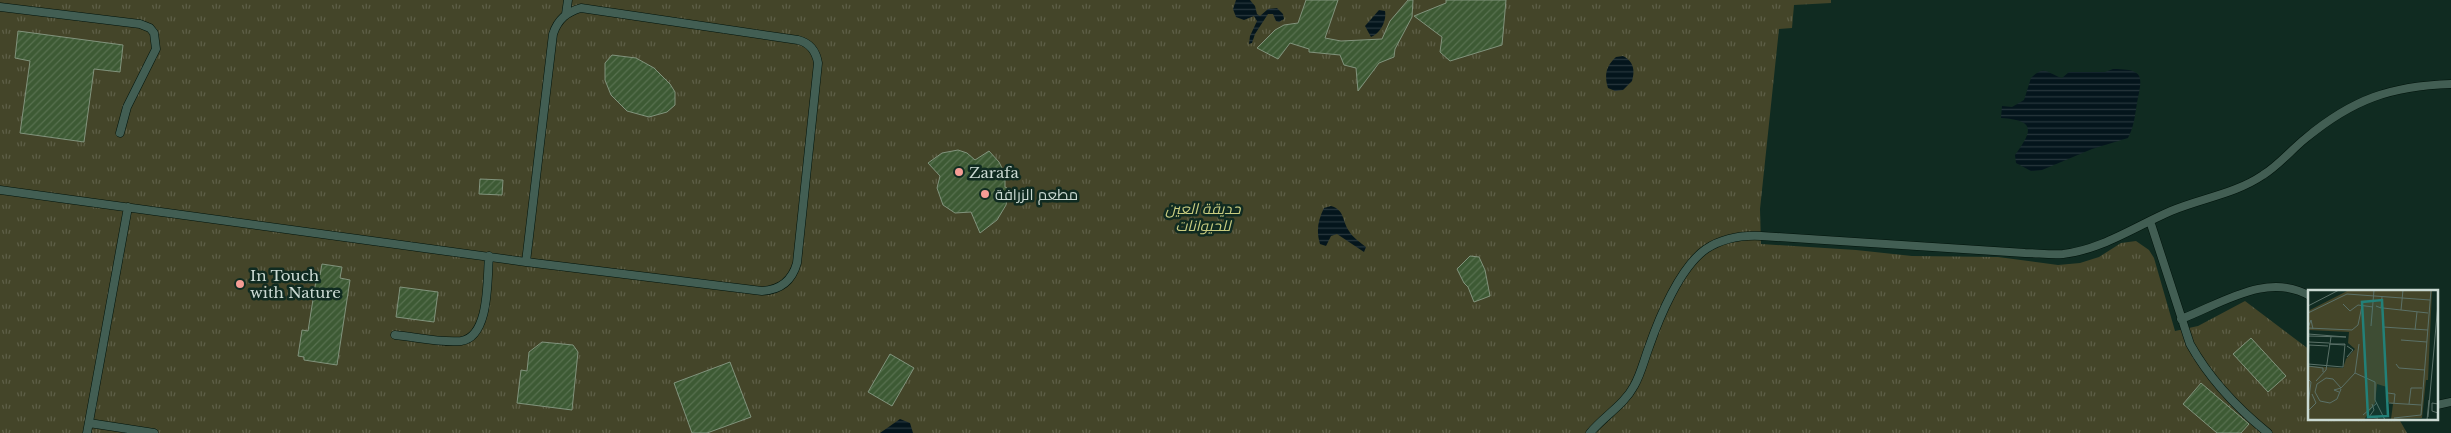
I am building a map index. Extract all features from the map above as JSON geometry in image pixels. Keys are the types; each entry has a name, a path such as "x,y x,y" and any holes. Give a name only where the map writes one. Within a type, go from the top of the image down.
{"lane":[{"path":"566,14 568,0"},
{"path":"0,7 140,24 150,28 156,37 156,49 126,107 120,133"},
{"path":"0,190 526,262 762,291 778,288 785,284 795,271 797,263 818,63 814,50 798,40 590,8 582,8 566,14 556,26 552,42 526,262"},
{"path":"1590,433 1619,405 1634,386 1660,319 1685,272 1705,250 1729,238 1743,235 2063,254 2105,242 2171,211 2251,183 2278,164 2319,127 2368,98 2409,86 2451,84"},
{"path":"87,433 128,207"},
{"path":"2150,221 2181,319 2200,362 2228,396 2268,433"},
{"path":"396,335 461,341 474,335 482,322 489,256"},
{"path":"2181,319 2250,290 2282,288 2308,295"},
{"path":"2438,405 2451,402"},
{"path":"89,423 154,433"}],"green space":[{"name":"حديقة العين للحيوانات","path":"0,0 1831,0 1831,3 1794,5 1792,28 1779,29 1760,209 1761,244 1856,250 1912,256 1998,257 2058,265 2080,263 2099,257 2121,243 2136,241 2149,250 2154,258 2175,331 2198,326 2245,301 2308,348 2308,420 2400,420 2407,433 0,433"}],"shaded area":[{"path":"1236,0 1250,0 1260,16 1268,9 1277,8 1283,14 1284,19 1279,22 1276,21 1273,14 1268,14 1255,34 1252,43 1249,44 1250,36 1257,21 1254,16 1244,20 1236,17 1233,9"},
{"path":"1379,10 1385,11 1384,23 1380,30 1371,37 1365,26"},
{"path":"1623,56 1631,64 1633,77 1632,81 1623,90 1615,91 1608,88 1607,71 1616,57"},
{"path":"2113,69 2124,69 2139,76 2140,87 2134,121 2128,138 2092,149 2042,170 2031,171 2016,163 2015,155 2025,140 2028,129 2021,122 2001,118 2002,106 2012,107 2024,100 2031,78 2043,71 2062,78 2069,72 2105,72"},
{"path":"1331,206 1339,210 1351,233 1366,247 1364,252 1337,234 1331,236 1326,246 1320,244 1318,226 1320,217 1324,208"},
{"path":"900,419 910,423 913,433 880,433"}],"building":[{"path":"1306,0 1338,0 1325,38 1341,41 1382,39 1390,21 1408,0 1413,0 1412,17 1395,49 1394,57 1379,63 1358,91 1356,68 1344,65 1340,55 1309,52 1309,49 1290,43 1278,59 1257,48 1275,30 1284,25 1298,23"},
{"path":"1446,0 1506,0 1502,45 1450,61 1440,52 1442,37 1414,16 1446,3"},
{"path":"18,31 123,45 120,72 94,69 84,142 20,133 30,61 15,58"},
{"path":"612,55 636,58 654,68 670,84 675,92 675,105 667,112 649,117 627,111 611,95 605,80 605,63"},
{"path":"958,150 967,153 975,160 989,151 999,162 1005,174 1005,187 1008,194 1006,205 997,220 980,233 971,212 955,213 943,205 937,188 940,176 928,163 942,153"},
{"path":"480,179 503,180 502,195 479,194"},
{"path":"1470,256 1479,257 1485,270 1490,296 1474,302 1468,287 1457,269"},
{"path":"322,264 342,267 340,278 350,280 337,365 304,360 304,357 298,356 302,330 308,331 317,274 320,275"},
{"path":"400,287 438,292 434,322 396,317"},
{"path":"2251,338 2286,376 2268,392 2233,354"},
{"path":"542,342 573,345 578,352 572,410 517,403 521,370 527,371 529,352"},
{"path":"890,354 914,368 892,406 868,392"},
{"path":"730,362 751,417 707,433 692,433 674,383"},
{"path":"2201,383 2249,424 2241,433 2217,433 2183,404"}],"place":[{"name":"Zarafa","path":"959,172"},
{"name":"مطعم الزرافة","path":"985,194"},
{"name":"In Touch with Nature","path":"240,284"}]}
